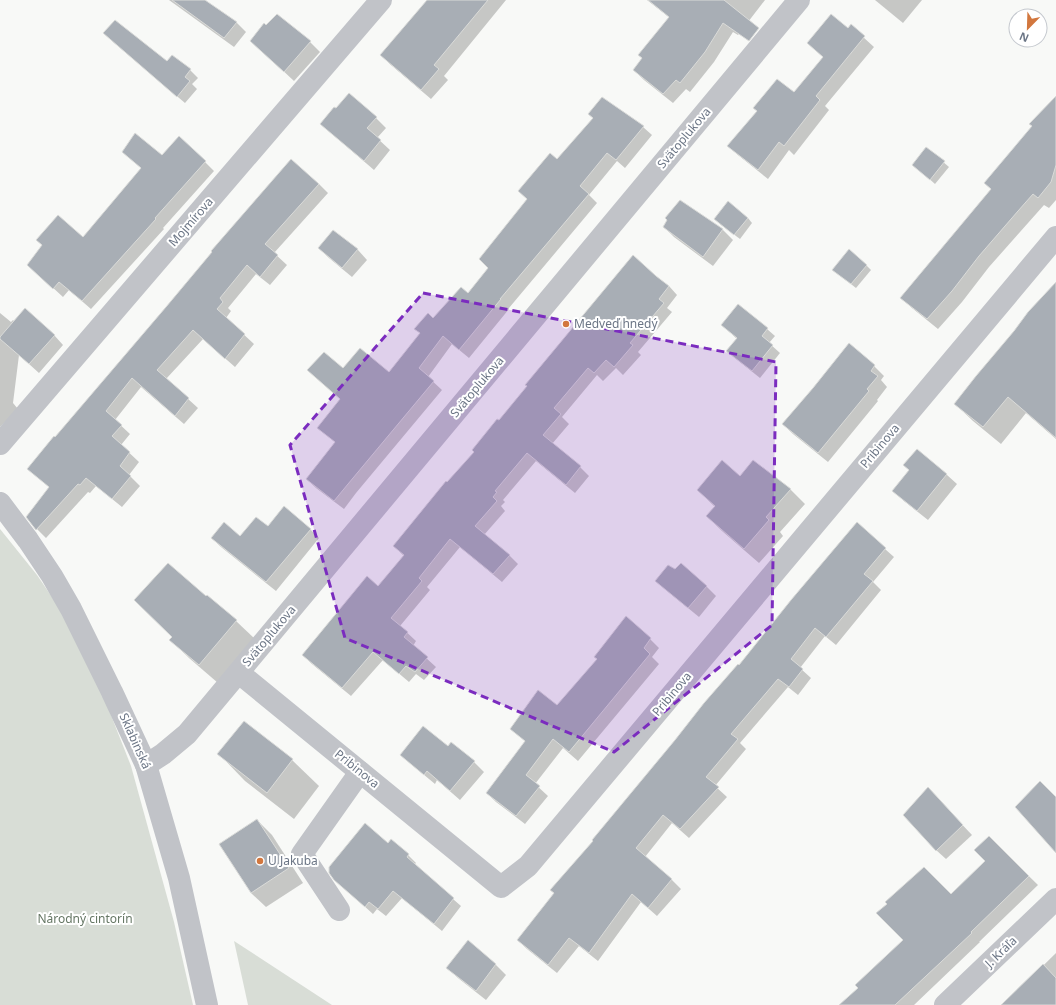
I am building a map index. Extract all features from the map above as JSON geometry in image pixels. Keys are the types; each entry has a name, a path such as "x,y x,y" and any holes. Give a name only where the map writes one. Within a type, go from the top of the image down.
{"street":[{"name":"Mojmírova","path":"0,444 381,0"},
{"name":"Svätoplukova","path":"146,765 163,754 187,734 799,0"},
{"name":"Pribinova","path":"239,673 501,887 528,866 1056,237"},
{"name":"Sklabinská","path":"0,503 28,540 52,576 71,609 146,765 179,878 207,1005"},
{"path":"339,910 302,854 360,772"},
{"name":"J. Kráľa","path":"945,1005 1056,899"}],"highlighted area":[{"path":"423,293 776,362 772,625 614,752 345,638 290,445"}],"green space":[{"name":"Národný cintorín","path":"0,529 37,575 58,606 103,695 131,766 174,922 193,1005 0,1005"},
{"path":"234,941 332,1005 248,1005"}],"building":[{"path":"172,0 205,0 237,22 224,38"},
{"path":"427,0 488,0 434,65 439,69 421,90 380,55"},
{"path":"648,0 724,0 759,28 749,41 723,23 705,52 680,83 676,80 663,94 633,70 642,58 638,55 669,17"},
{"path":"277,14 311,41 284,72 250,41 264,23 266,25"},
{"path":"831,14 848,28 851,24 865,36 816,96 820,100 784,146 779,142 758,170 727,146 757,111 753,108 777,79 794,92 823,57 807,43"},
{"path":"115,20 167,61 172,55 191,69 185,77 190,81 177,97 103,33"},
{"path":"349,93 377,117 367,128 381,140 364,161 320,124 334,107 336,108"},
{"path":"1056,96 1056,165 1051,182 1038,198 1033,194 927,319 900,298 991,189 984,183 1032,126 1029,124"},
{"path":"602,97 644,126 616,160 607,153 580,186 589,194 459,350 443,336 419,368 434,381 334,501 306,479 335,442 317,428 340,399 307,370 324,352 343,368 360,348 389,372 420,333 414,329 428,313 433,318 461,287 468,293 488,268 479,259 527,199 518,191 550,153 557,159 593,118 588,114"},
{"path":"135,133 162,155 179,136 206,161 82,301 59,282 53,289 27,265 42,245 36,240 58,215 83,237 141,168 122,152"},
{"path":"926,147 945,161 930,180 912,165"},
{"path":"291,159 319,184 265,244 278,255 260,277 247,265 220,298 223,302 217,309 245,334 225,359 193,330 157,370 189,398 175,416 132,378 106,411 122,425 112,436 130,452 120,466 131,476 112,499 86,478 80,485 78,484 36,530 26,517 49,487 27,469 166,307 212,252 211,251"},
{"path":"680,200 723,229 703,257 663,227 667,220 665,218"},
{"path":"728,201 748,218 734,235 714,219"},
{"path":"333,230 358,249 342,268 318,248"},
{"path":"849,249 867,265 851,284 832,270"},
{"path":"633,255 669,286 659,299 664,303 630,343 633,345 614,367 606,360 594,373 588,368 554,408 561,414 543,435 581,466 566,485 527,453 495,491 497,492 493,497 497,501 475,526 510,555 493,574 450,539 419,578 422,581 391,618 408,632 404,637 428,657 415,672 406,666 399,674 373,652 342,688 302,655 367,576 378,586 404,555 393,546 446,481 447,482 474,452 472,450 497,419 499,420 527,386 525,385"},
{"path":"1056,282 1056,438 1008,397 983,427 954,404 1028,312"},
{"path":"738,304 768,328 762,336 773,345 752,371 726,351 737,338 721,325"},
{"path":"25,308 55,335 29,364 0,339 0,337"},
{"path":"849,343 875,365 871,371 878,376 867,389 869,391 818,453 782,424"},
{"path":"917,449 947,474 917,511 892,491 909,470 903,465"},
{"path":"722,460 740,476 753,460 791,489 766,517 769,520 744,549 706,516 715,506 697,490"},
{"path":"284,506 311,529 266,582 211,538 224,522 240,536 256,517 268,526"},
{"path":"857,522 886,548 864,574 873,581 826,637 815,628 791,659 803,669 789,687 778,679 731,734 738,739 706,777 719,787 680,829 663,815 636,848 672,879 648,908 632,894 589,953 569,938 548,965 517,940 554,893 550,890 593,841 592,840 704,703 738,664 739,665 791,600"},
{"path":"168,563 206,596 207,595 237,620 199,665 169,640 172,637 134,600"},
{"path":"681,563 707,586 688,608 655,581 668,565 675,569"},
{"path":"626,616 651,638 644,648 650,654 569,752 553,739 526,775 540,786 516,816 486,793 525,741 510,729 538,690 557,705 597,659 594,657"},
{"path":"244,721 293,759 267,793 217,754"},
{"path":"423,726 448,746 451,742 475,761 450,791 427,771 424,775 400,755"},
{"path":"1040,781 1056,797 1056,853 1015,807"},
{"path":"928,787 963,825 936,851 903,815"},
{"path":"257,819 289,868 251,893 219,844"},
{"path":"365,823 388,843 391,839 409,854 407,857 454,898 434,924 393,891 378,909 369,902 365,907 334,880 329,873 329,867"},
{"path":"989,836 1029,876 971,932 972,933 895,1005 839,1005 858,988 855,985 903,940 876,913 887,904 885,902 924,867 951,894 985,861 974,850"},
{"path":"468,940 496,964 476,991 446,968"},
{"path":"1043,964 1056,978 1056,1005 1001,1005"}],"place":[{"name":"Medveď hnedý","path":"566,324"},
{"name":"U Jakuba","path":"260,861"}]}
